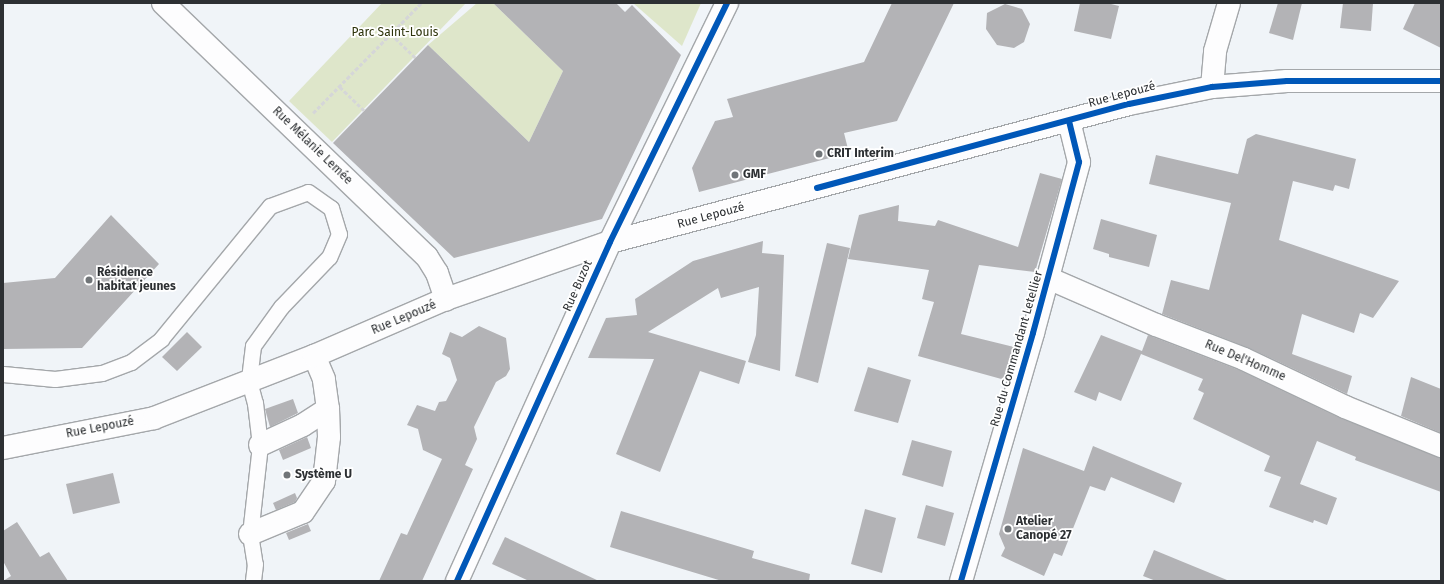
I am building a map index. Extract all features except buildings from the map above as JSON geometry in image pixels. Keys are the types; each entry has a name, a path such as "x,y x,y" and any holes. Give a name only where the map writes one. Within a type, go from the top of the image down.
{"street":[{"name":"Rue Mélanie Lemée","path":"163,3 427,257 436,273 446,299"},
{"name":"Rue Buzot","path":"457,581 610,242 727,3"},
{"path":"1212,87 1215,51 1229,3"},
{"name":"Rue Lepouzé","path":"3,448 154,418 314,356 446,299 610,242 1149,99 1212,87 1287,81 1441,81"},
{"name":"Rue du Commandant Letellier","path":"961,581 1048,278 1078,162 1069,121"},
{"name":"Rue Del'Homme","path":"1048,278 1156,326 1244,359 1345,407 1441,446"},
{"path":"250,534 303,512 324,481 329,437 328,409 324,379 314,356"},
{"path":"260,445 328,409"}],"lane":[{"path":"3,374 55,379 102,373 131,362 161,339 270,206 308,192 332,208 339,234 329,257 281,307 253,346 249,381 255,403 260,445 250,534 255,564 253,581"}],"path":[{"path":"296,131 420,4"},
{"path":"391,34 416,58"},
{"path":"340,86 365,110"}],"green space":[{"name":"Parc Saint-Louis","path":"382,3 466,3 332,142 289,101"},
{"path":"477,3 493,3 563,71 529,142 428,45"},
{"path":"633,3 701,3 682,46"}],"cycle path":[{"path":"457,581 610,242 727,3"},
{"path":"817,188 1129,104 1212,87 1287,81 1441,81"},
{"path":"961,581 1033,333 1079,162 1069,121"}],"place":[{"name":"CRIT Interim","path":"819,154"},
{"name":"GMF","path":"735,175"},
{"name":"Résidence habitat jeunes","path":"89,280"},
{"name":"Système U","path":"287,475"},
{"name":"Atelier Canopé 27","path":"1008,529"}]}
